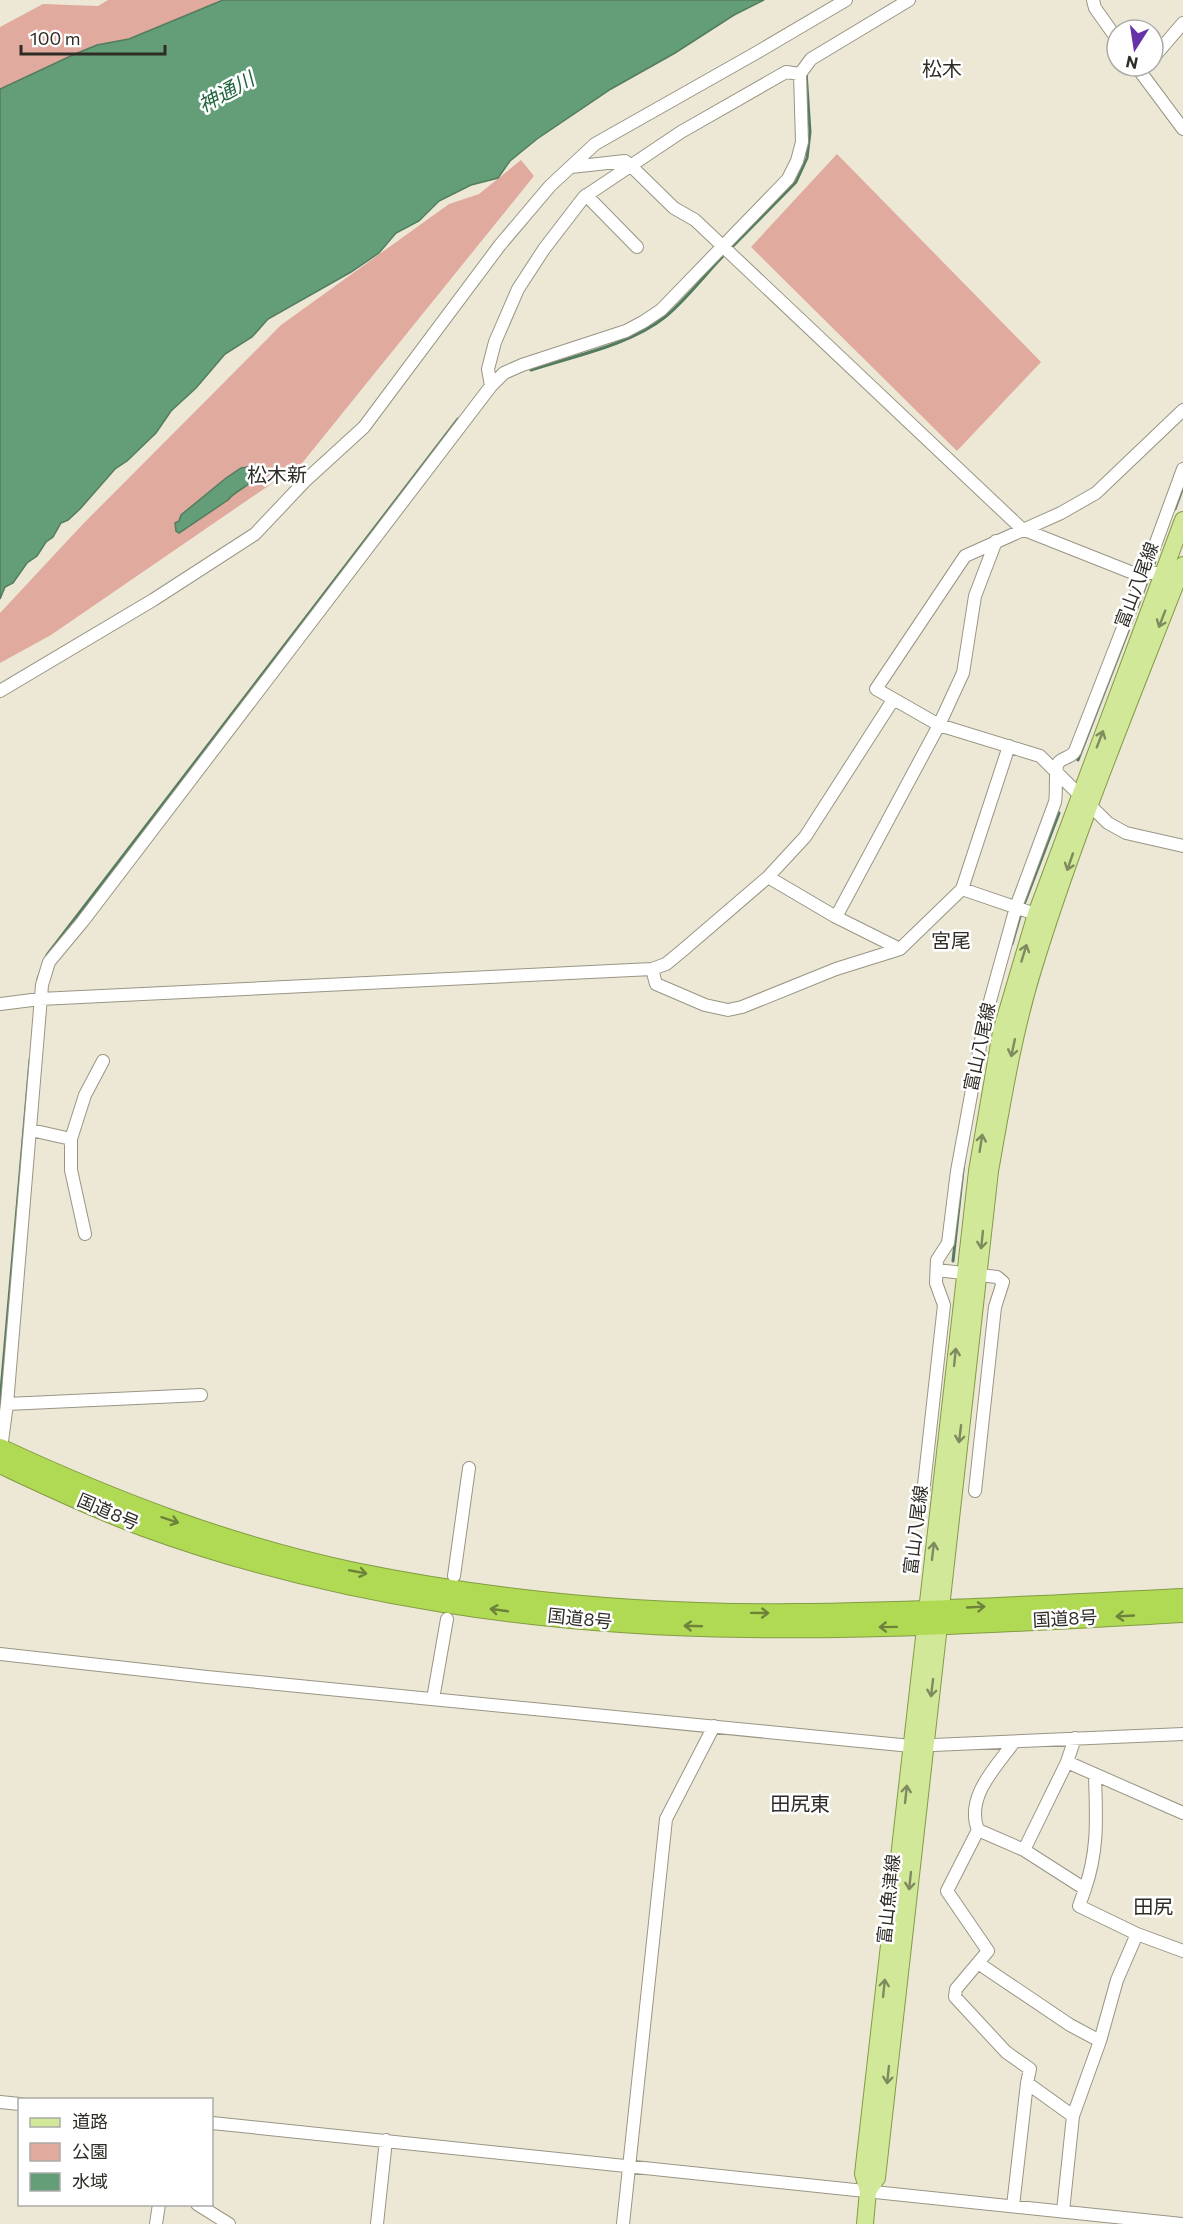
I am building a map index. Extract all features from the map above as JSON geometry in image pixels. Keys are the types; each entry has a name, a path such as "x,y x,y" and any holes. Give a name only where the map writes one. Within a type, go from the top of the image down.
{"highway":[{"name":"国道8号","path":"0,1455 143,1527 229,1555 352,1586 434,1601 624,1624 746,1628 933,1617 1183,1598"},
{"name":"国道8号","path":"933,1617 1183,1613"}],"main road":[{"name":"富山八尾線","path":"933,1617 972,1274 977,1171 1001,1032 1085,800 1177,571 1183,520"},
{"name":"富山魚津線","path":"865,2224 868,2191 863,2174 919,1746 933,1617"}],"street":[{"path":"0,691 153,600 255,534 306,480 364,426 500,245 550,186 595,144 846,0"},
{"path":"0,1455 7,1404 5,1367 31,1130 40,999 44,974 50,962 491,386 504,374 522,365 626,331 661,310 788,179 797,161 802,142 800,74 811,59 909,0"},
{"path":"1093,0 1095,8 1105,22"},
{"path":"1165,44 1183,23"},
{"path":"491,386 488,369 495,342 518,289 544,249 586,195 681,132 786,72 800,74"},
{"path":"1148,78 1183,129"},
{"path":"571,166 625,161 630,165 674,208 696,220 1022,529 1134,573 1177,571"},
{"path":"586,195 637,247"},
{"path":"1183,410 1096,493 1061,513 964,556 876,689 939,725 1040,756 1108,823 1126,833 1183,846"},
{"path":"923,1494 944,1305 936,1282 937,1260 948,1243 957,1171 985,1019 1016,907 1055,802 1058,788 1055,770 1059,762 1072,756 1075,751 1183,469"},
{"path":"836,917 939,725 963,673 975,596 996,541"},
{"path":"0,1004 40,999 652,969 666,964 768,877 805,837 893,700"},
{"path":"652,969 656,984 705,1005 728,1010 836,969 900,949 962,888 1009,746"},
{"path":"768,877 836,917 900,949"},
{"path":"962,888 1043,916"},
{"path":"85,1234 71,1170 71,1139 85,1095 103,1062"},
{"path":"31,1130 71,1139"},
{"path":"937,1270 997,1277 1003,1282 994,1307 975,1491"},
{"path":"7,1404 201,1395"},
{"path":"454,1576 469,1468"},
{"path":"433,1699 447,1619"},
{"path":"0,1654 919,1746 1183,1734"},
{"path":"623,2224 666,1819 714,1726"},
{"path":"1024,1850 1067,1762 1075,1738"},
{"path":"1013,2206 1030,2069 1006,2052 955,1997 956,1989 988,1951 947,1891 978,1830 975,1821 979,1792 1014,1742"},
{"path":"1067,1762 1183,1813"},
{"path":"1095,1774 1096,1842 1092,1869 1078,1906 1137,1934 1183,1951"},
{"path":"978,1830 1024,1850 1085,1888"},
{"path":"1063,2211 1072,2116 1100,2042 1117,1980 1137,1934"},
{"path":"978,1963 1070,2025 1100,2042"},
{"path":"1027,2084 1072,2116"},
{"path":"0,2102 18,2104"},
{"path":"213,2123 1063,2211 1085,2219 1182,2224"},
{"path":"377,2224 386,2140"},
{"path":"156,2224 159,2206"},
{"path":"199,2206 229,2224"}],"green space":[{"path":"108,0 225,0 129,39 79,56 0,94 0,27 43,4 98,6"},
{"path":"837,154 1041,362 957,451 751,247"},
{"path":"521,160 534,176 303,462 51,635 0,663 0,613 82,525 281,325 449,204 479,194"}],"water":[{"name":"神通川","path":"223,0 764,0 734,15 675,53 611,89 537,139 510,161 498,178 471,185 439,201 419,221 396,233 379,253 351,272 268,319 252,337 225,354 196,388 171,411 156,433 127,461 115,469 80,509 61,523 37,556 27,563 13,583 5,587 0,599 0,89 97,45 129,39"},
{"path":"254,466 258,468 257,474 250,483 179,533 176,531 175,523 179,521 181,515 226,478 241,468"}],"waterway":[{"path":"731,248 796,182 807,158 810,132 806,71"},
{"path":"531,370 601,349 651,327 681,302 726,253"},
{"path":"38,979 47,955 458,419"},
{"path":"1175,509 1183,487"},
{"path":"1154,564 1158,552"},
{"path":"1078,760 1149,577"},
{"path":"1023,907 1059,813"},
{"path":"1012,944 1021,913"},
{"path":"0,1402 30,1060"},
{"path":"953,1261 964,1161"}],"district":[{"name":"松木","path":"942,69"},
{"name":"松木新","path":"277,475"},
{"name":"宮尾","path":"951,941"},
{"name":"田尻東","path":"800,1804"},
{"name":"田尻","path":"1153,1907"}]}
